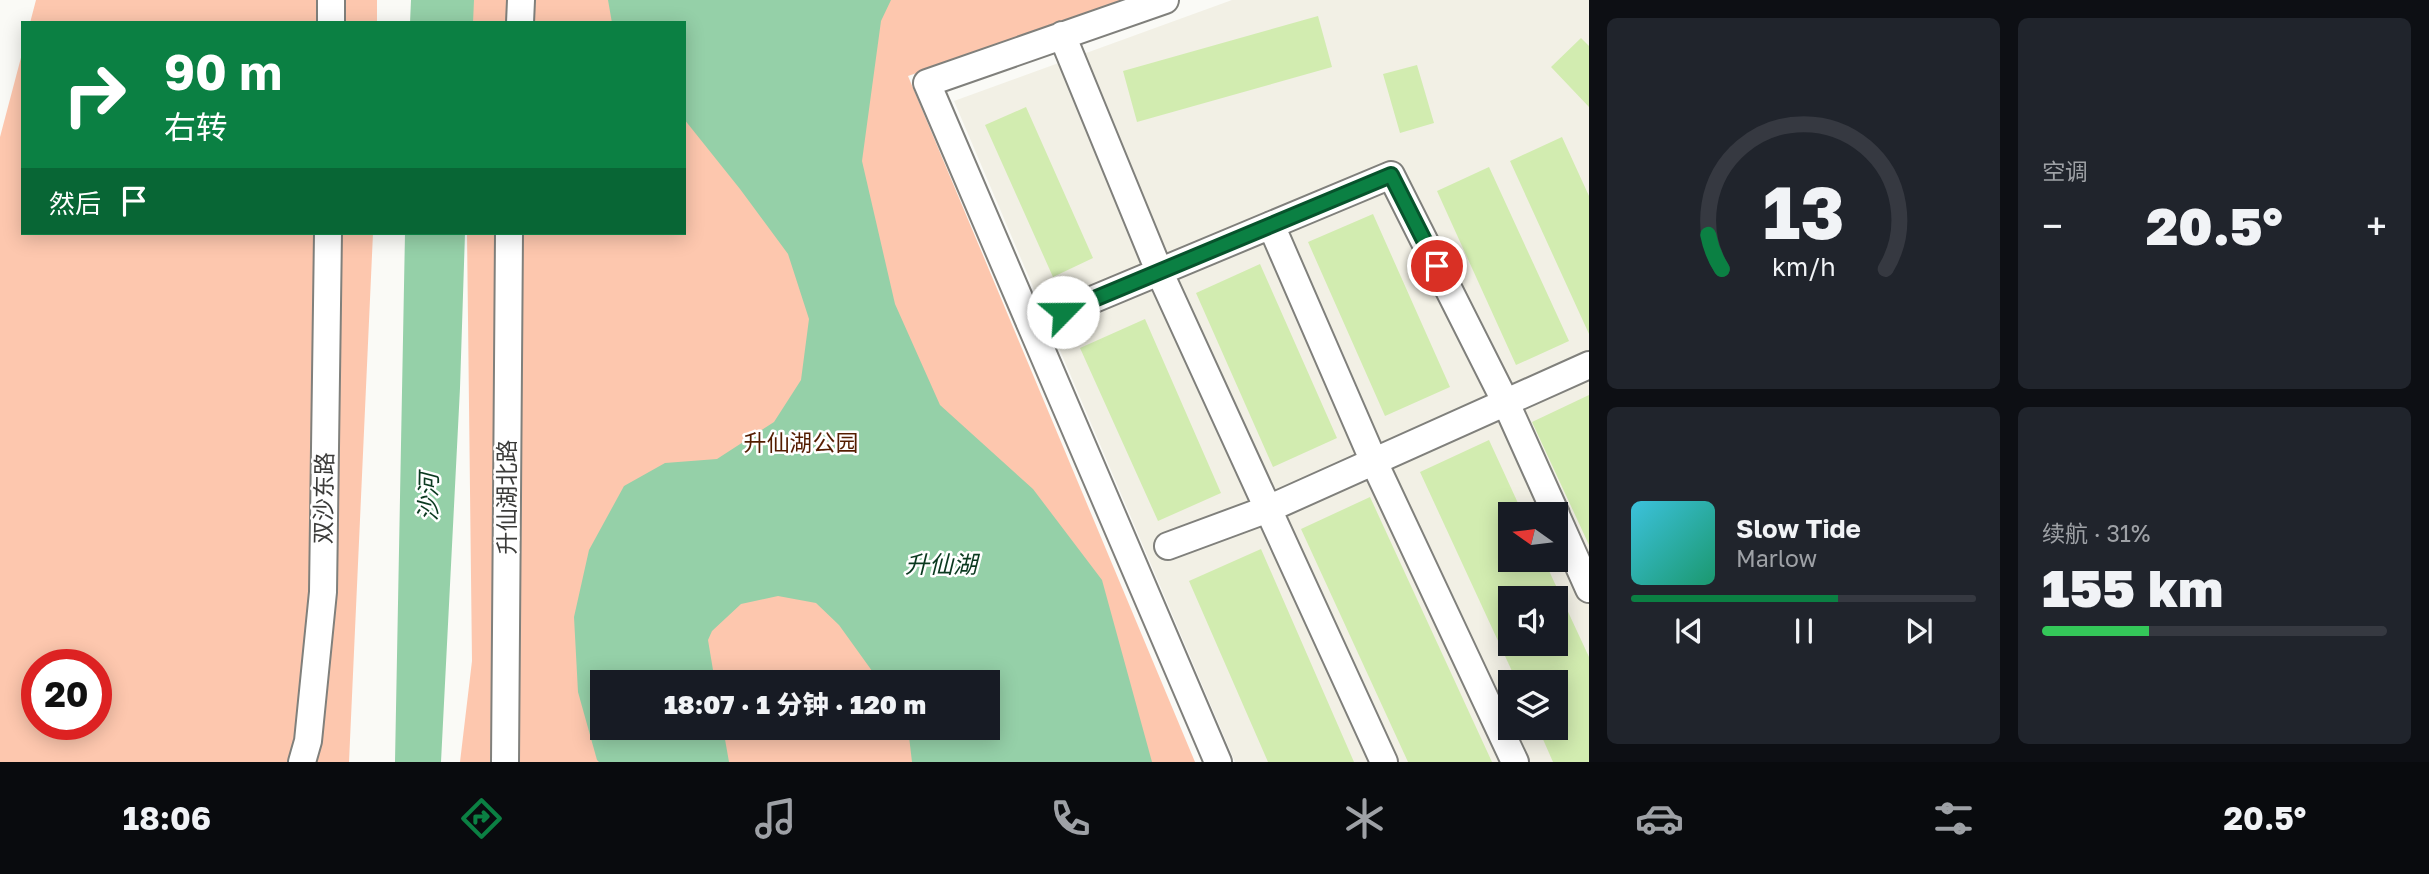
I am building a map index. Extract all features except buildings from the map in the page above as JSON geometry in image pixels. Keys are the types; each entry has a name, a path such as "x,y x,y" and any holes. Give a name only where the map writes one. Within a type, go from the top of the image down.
{"street":[{"path":"331,0 331,21"},
{"path":"520,21 521,0"},
{"path":"1165,0 928,83 1218,762"},
{"path":"1062,35 1159,271 1384,762"},
{"path":"1063,312 1391,175 1506,403 1550,502"},
{"path":"1271,225 1374,462 1515,762"},
{"name":"双沙东路","path":"302,762 308,741 323,592 327,235"},
{"name":"升仙湖北路","path":"505,762 509,235"},
{"path":"1168,546 1268,509 1589,365"},
{"path":"1568,542 1589,589"}],"shaded area":[{"path":"1232,0 1589,0 1589,762 1235,762 954,101"}],"green space":[{"path":"36,0 377,0 377,21 31,21"},
{"name":"升仙湖公园","path":"472,0 1129,0 908,76 1195,762 460,762 472,661 467,235 686,235 686,21 472,21"},
{"path":"21,58 21,235 373,235 349,762 0,762 0,137"}],"water":[{"path":"411,0 474,0 473,21 410,21"},
{"name":"升仙湖","path":"608,0 891,0 881,21 862,161 895,304 940,405 1033,489 1102,580 1152,762 912,762 909,740 1000,740 1000,670 871,670 839,625 816,603 778,596 741,604 712,631 708,640 713,670 590,670 590,735 578,692 574,617 589,550 624,486 665,463 717,459 774,422 801,380 809,319 788,254 686,122 686,21 612,21"},
{"name":"沙河","path":"405,235 465,235 441,762 395,762"},
{"name":"升仙湖","path":"591,740 725,740 729,762 599,762"}],"route":[{"path":"1063,312 1391,175 1437,266"}]}
